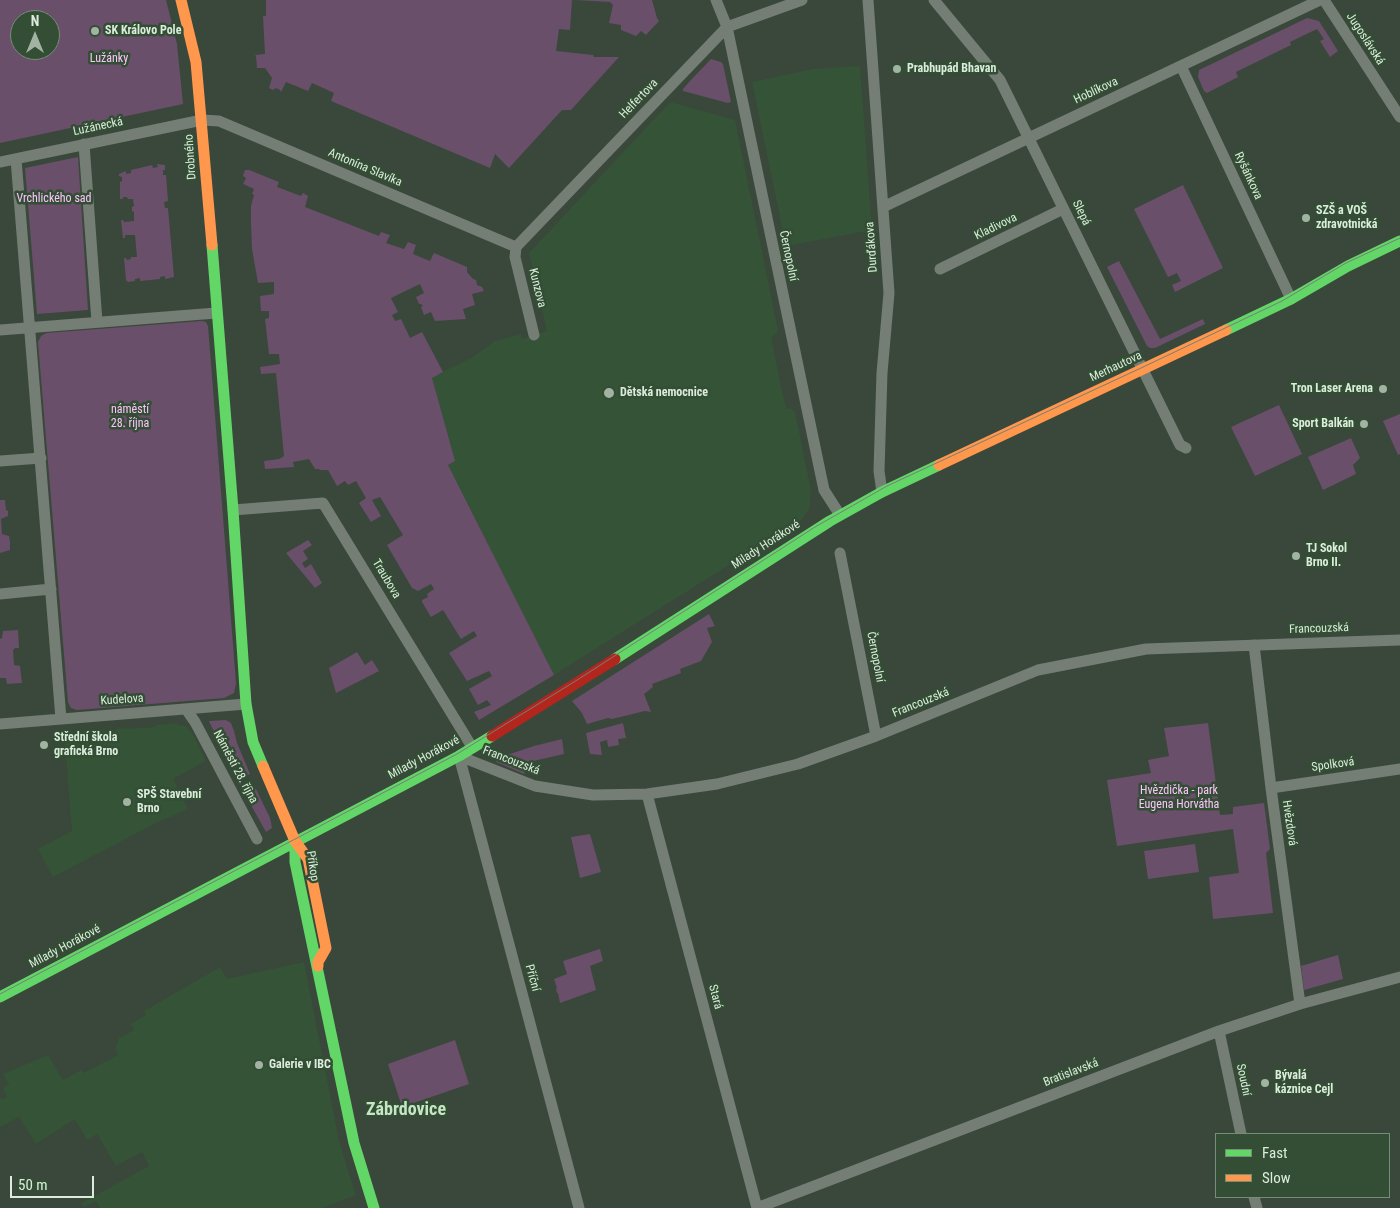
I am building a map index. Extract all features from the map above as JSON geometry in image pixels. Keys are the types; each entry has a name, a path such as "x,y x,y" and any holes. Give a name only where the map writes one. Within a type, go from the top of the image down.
{"street":[{"name":"Drobného","path":"181,0 196,62 216,314"},
{"name":"Černopolní","path":"716,0 727,27 824,490 842,514"},
{"name":"Helfertova","path":"516,247 727,27 802,0"},
{"name":"Durďákova","path":"868,0 889,293 882,383 879,471 882,492"},
{"name":"Slepá","path":"934,0 1000,80 1142,370 1180,445 1186,448"},
{"name":"Hoblíkova","path":"883,207 1320,0"},
{"name":"Jugoslávská","path":"1324,0 1400,117"},
{"name":"Ryšánkova","path":"1181,66 1291,299"},
{"name":"Lužánecká","path":"0,162 202,120"},
{"name":"Antonína Slavíka","path":"202,120 219,121 516,247"},
{"path":"84,144 97,322"},
{"path":"16,159 61,719"},
{"name":"Kladivova","path":"940,269 1064,209"},
{"name":"Merhautova","path":"842,514 882,492 1291,299 1348,266 1400,241"},
{"name":"Kunzova","path":"516,247 515,257 534,335"},
{"path":"0,330 216,314 233,510 246,704"},
{"path":"0,461 40,458"},
{"name":"Traubova","path":"233,510 323,503 472,748"},
{"name":"Milady Horákové","path":"0,997 459,756 842,514"},
{"name":"Černopolní","path":"840,553 876,736"},
{"path":"0,594 51,589"},
{"name":"Francouzská","path":"459,756 535,786 593,795 647,794 717,784 798,764 876,736 1038,670 1146,649 1400,640"},
{"name":"Hvězdová","path":"1254,645 1300,1004"},
{"name":"Kudelova","path":"0,724 246,704"},
{"name":"Náměstí 28. října","path":"246,704 254,742 295,841"},
{"name":"Náměstí 28. října","path":"186,710 196,722 257,839"},
{"name":"Příční","path":"459,756 579,1208"},
{"name":"Spolková","path":"1271,788 1400,769"},
{"name":"Stará","path":"647,794 757,1208"},
{"name":"Příkop","path":"295,841 296,862 354,1143 374,1208"},
{"name":"Bratislavská","path":"757,1208 787,1203 1218,1031 1300,1004 1400,977"},
{"name":"Soudní","path":"1218,1031 1241,1133"}],"shaded area":[{"path":"860,66 872,230 786,246 752,82 813,69"},
{"name":"Dětská nemocnice","path":"670,102 735,120 778,330 771,338 786,409 790,408 795,412 811,490 810,507 802,519 554,675 448,465 432,377 473,357 495,341 521,334 522,339 547,331 529,253"},
{"name":"SPŠ Stavební Brno","path":"177,723 177,725 186,726 191,731 206,761 173,779 188,809 154,824 53,877 38,849 72,831 64,733 156,727 156,725"},
{"path":"304,962 339,1141 356,1195 322,1208 100,1208 96,1201 84,1207 80,1204 149,1166 142,1152 116,1166 97,1134 87,1140 75,1119 36,1144 19,1117 0,1127 0,1096 4,1099 7,1096 3,1088 9,1084 3,1074 48,1055 63,1080 81,1070 84,1073 118,1055 115,1050 119,1038 134,1030 131,1024 146,1015 144,1011 220,967 227,979"}],"green space":[{"name":"Lužánky","path":"0,0 166,0 177,44 183,104 0,143"},
{"path":"266,0 572,0 570,30 559,29 556,51 593,55 594,57 619,57 571,110 562,110 509,168 495,154 490,168 331,101 334,93 312,83 308,91 286,82 281,92 276,88 273,90 269,88 272,78 265,68 257,68 255,55 265,54 263,16 266,16"},
{"path":"575,0 652,0 659,21 646,35 641,31 636,36 621,30 621,25 609,23 613,5 610,2"},
{"path":"1307,18 1319,21 1338,51 1330,57 1320,41 1324,39 1317,29 1290,42 1291,45 1236,72 1238,77 1207,93 1204,91 1198,77 1199,70"},
{"path":"711,59 723,64 731,102 728,103 683,91"},
{"name":"Vrchlického sad","path":"78,157 88,310 37,314 25,168"},
{"path":"157,164 165,165 163,175 166,175 168,201 164,202 165,208 168,208 174,277 165,279 165,276 160,277 160,279 140,281 140,278 128,282 126,280 124,258 127,260 131,259 131,257 137,257 135,235 125,235 125,238 123,238 121,220 124,222 134,221 132,207 134,206 133,199 123,197 123,199 120,199 120,182 122,177 119,174 126,171 126,174 131,173 131,170 152,165 153,168 158,167"},
{"path":"245,170 279,182 277,187 301,196 303,193 308,196 305,207 379,236 381,232 390,235 386,243 404,249 408,242 416,245 413,254 430,261 434,253 467,267 467,272 484,291 472,294 475,305 463,309 466,319 435,321 431,312 424,315 421,307 423,306 419,304 416,297 424,293 420,284 391,298 398,312 392,315 395,321 401,319 410,338 422,332 443,372 432,378 455,461 448,465 554,675 479,720 474,712 491,705 487,700 478,705 469,689 492,676 489,671 467,681 449,653 477,636 474,631 461,639 443,610 431,617 422,600 428,597 427,594 434,589 431,584 418,591 412,588 387,545 403,535 380,497 372,500 381,516 371,522 359,503 366,498 356,481 348,485 345,481 337,486 328,470 315,469 309,459 293,462 294,467 265,469 264,461 279,459 284,456 276,373 261,374 260,367 280,364 279,354 269,354 265,319 269,318 269,311 261,311 260,296 274,294 274,282 258,283 252,249 251,206 254,189 243,184 246,178 243,176"},
{"path":"1183,185 1223,268 1175,292 1172,285 1181,281 1177,273 1168,277 1134,209"},
{"path":"1119,261 1160,339 1203,319 1205,324 1155,348 1147,346 1107,267"},
{"name":"náměstí 28. října","path":"206,322 208,326 236,683 234,693 224,698 77,710 71,708 68,702 38,342 41,336 46,333"},
{"path":"1279,405 1302,454 1255,476 1231,427"},
{"path":"1400,414 1400,454 1398,455 1383,421"},
{"path":"1351,438 1360,458 1353,465 1356,474 1323,490 1308,457"},
{"path":"0,500 5,500 6,510 8,511 8,516 1,519 2,534 9,536 10,550 0,553"},
{"path":"308,540 312,545 303,551 308,559 302,563 305,568 311,564 322,583 315,588 286,553"},
{"path":"709,614 715,626 707,628 712,642 701,661 680,669 681,673 652,684 653,687 644,694 651,712 645,711 587,724 582,713 572,701"},
{"path":"18,630 19,648 13,650 14,665 20,666 22,683 7,684 6,678 0,678 0,639 2,638 3,631"},
{"path":"357,652 365,665 372,660 379,671 336,693 329,668"},
{"path":"226,720 231,723 250,774 240,779 246,792 255,787 270,818 272,828 266,832 237,780 209,721"},
{"path":"623,723 626,738 618,739 619,745 608,747 607,740 600,742 602,755 590,754 586,733"},
{"name":"Hvězdička - park Eugena Horvátha","path":"1208,723 1220,815 1233,814 1233,807 1264,803 1270,849 1266,853 1273,913 1213,919 1209,877 1239,873 1233,829 1117,846 1107,780 1151,773 1148,760 1169,756 1164,728"},
{"path":"562,739 564,754 529,762 524,774 496,762 495,759 534,746"},
{"path":"590,834 601,872 580,878 571,837"},
{"path":"1195,844 1199,872 1148,879 1144,851"},
{"path":"600,949 603,961 590,966 596,990 560,1003 554,979 567,974 563,961"},
{"path":"1338,955 1343,979 1304,990 1301,966"},
{"path":"455,1040 469,1084 402,1107 388,1064"}],"tram line":[{"path":"1320,0 1400,122"},
{"path":"0,994 457,754 574,682 815,527 887,486 1282,301 1346,263 1400,238"}],"traffic: fast":[{"path":"1226,330 1291,299 1348,266 1400,241"},
{"path":"212,245 246,704 253,742 263,766"},
{"path":"615,659 830,521 882,492 939,465"},
{"path":"0,997 459,756 492,736"},
{"path":"295,841 295,862 354,1143 374,1208"}],"traffic: slow":[{"path":"181,0 196,62 212,245"},
{"path":"939,465 1226,330"},
{"path":"263,766 295,841 308,859 326,948 318,962 318,966"}],"traffic: jam":[{"path":"492,736 615,659"}],"place":[{"name":"SK Královo Pole","path":"95,31"},
{"name":"Prabhupád Bhavan","path":"897,69"},
{"name":"SZŠ a VOŠ zdravotnická","path":"1306,218"},
{"name":"Tron Laser Arena","path":"1383,389"},
{"name":"Dětská nemocnice","path":"609,393"},
{"name":"Sport Balkán","path":"1364,424"},
{"name":"TJ Sokol Brno II.","path":"1296,556"},
{"name":"Střední škola grafická Brno","path":"44,745"},
{"name":"SPŠ Stavební Brno","path":"127,802"},
{"name":"Galerie v IBC","path":"259,1065"},
{"name":"Bývalá káznice Cejl","path":"1265,1083"}],"district":[{"name":"Zábrdovice","path":"406,1110"}]}
